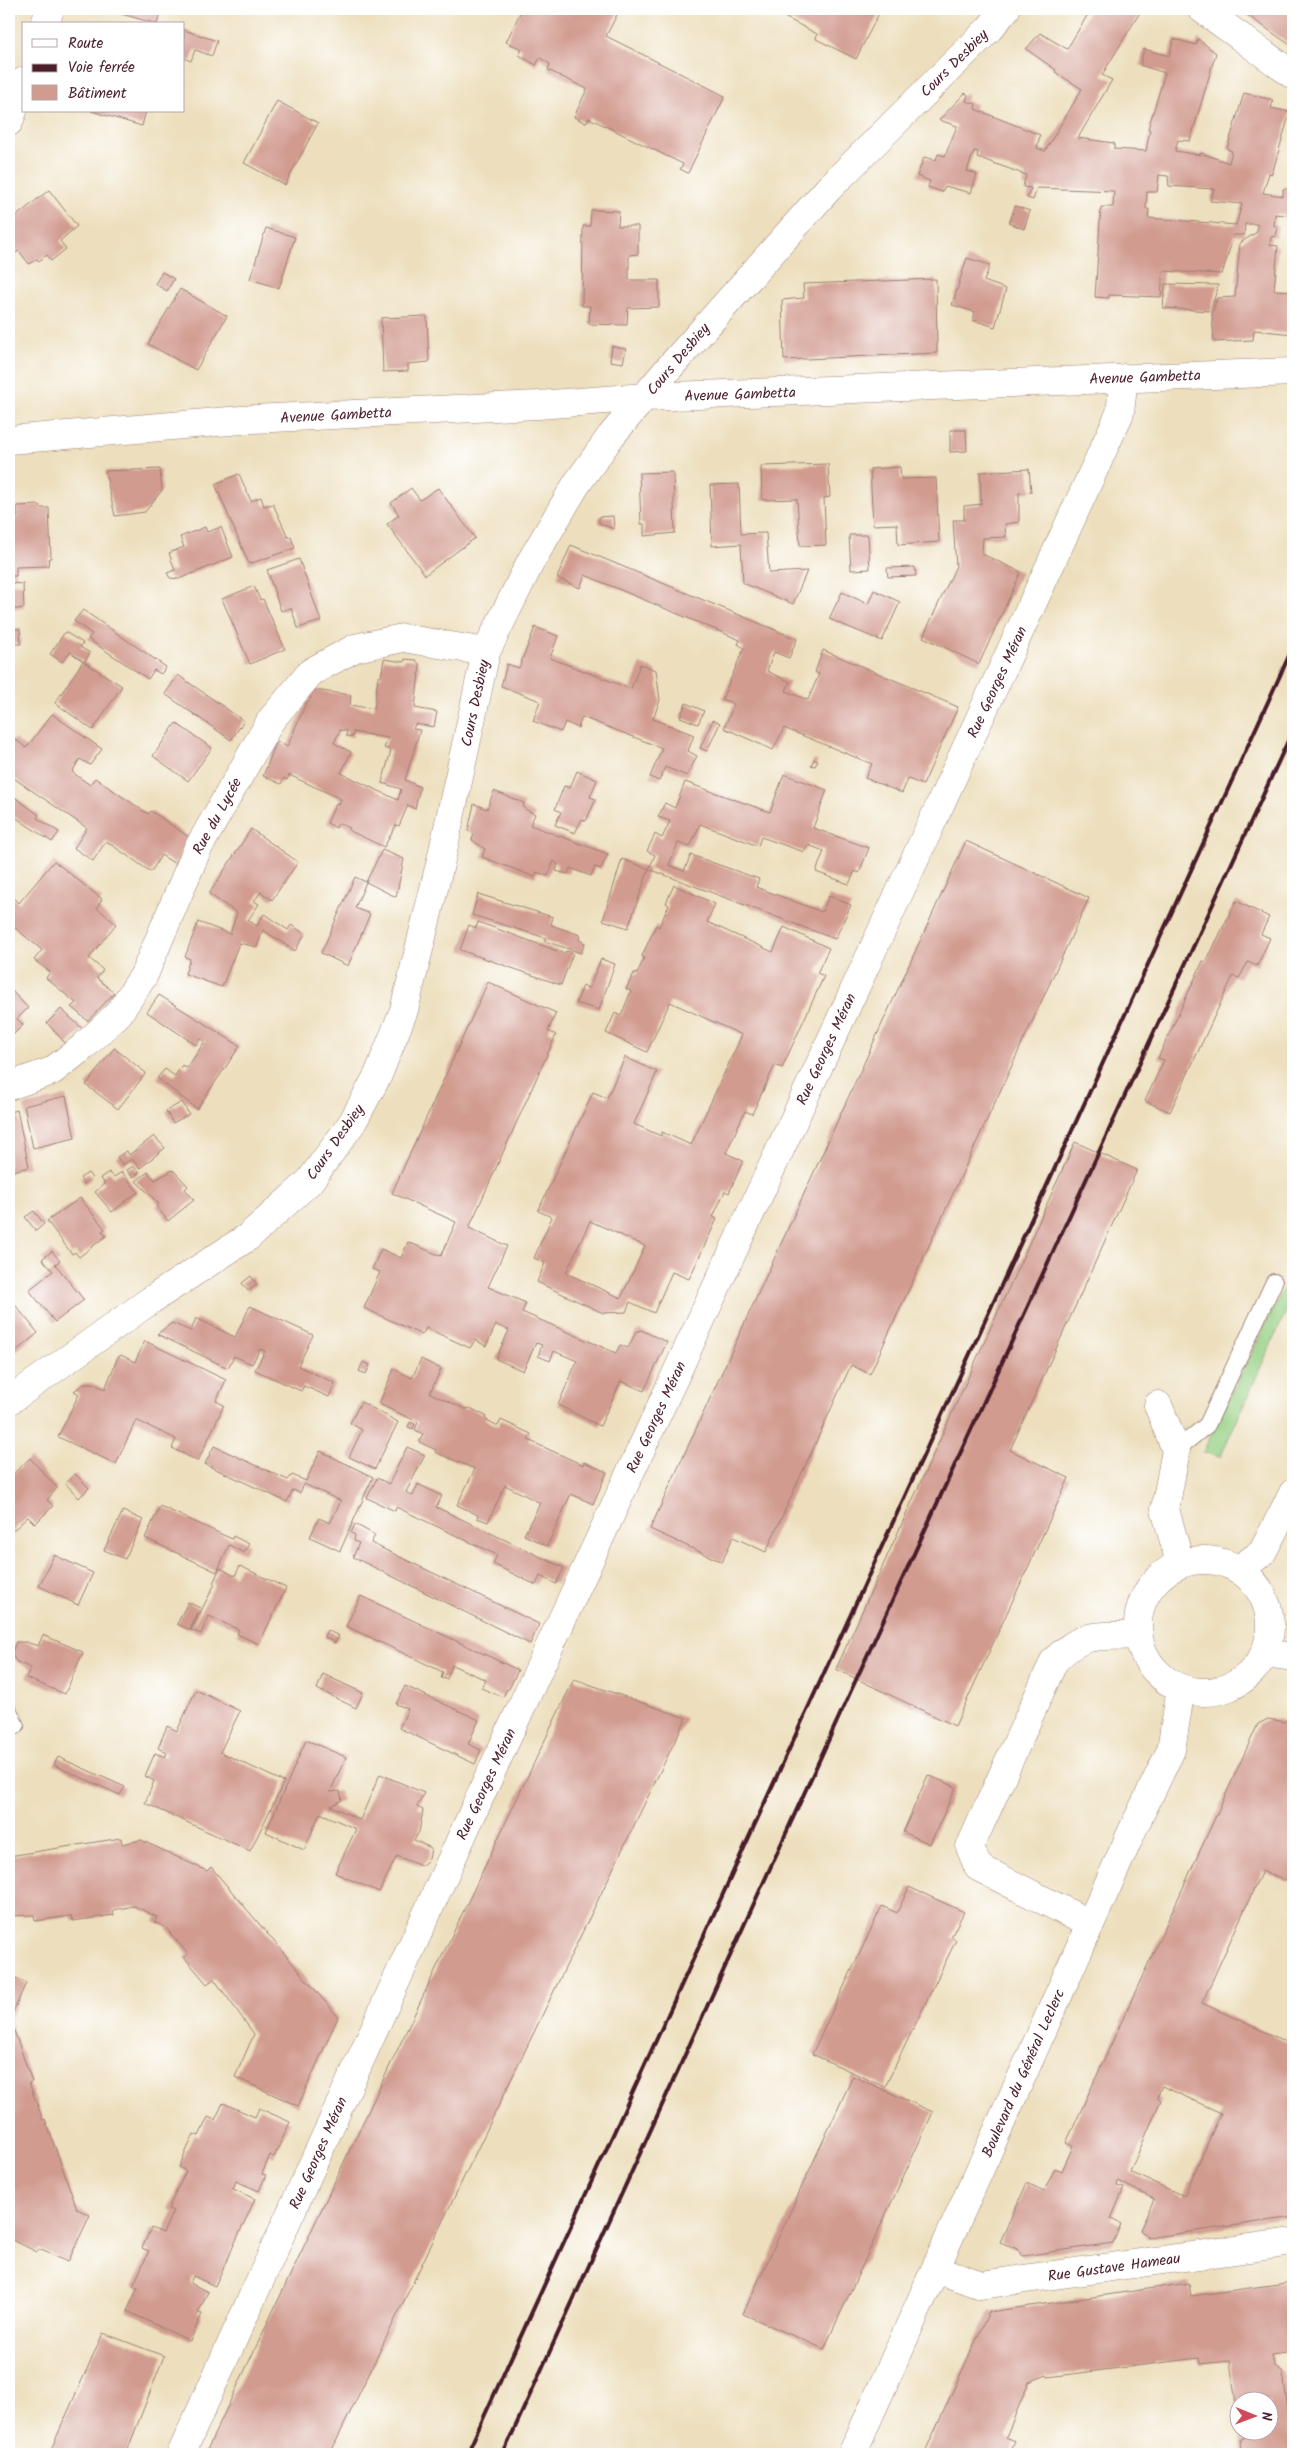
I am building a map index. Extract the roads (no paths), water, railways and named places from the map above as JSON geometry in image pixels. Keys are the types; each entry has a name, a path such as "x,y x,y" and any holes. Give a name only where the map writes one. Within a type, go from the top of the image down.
{"street":[{"path":"46,22 50,9"},
{"name":"Cours Desbiey","path":"9,1401 151,1300 248,1237 308,1182 352,1123 378,1075 404,1010 441,860 486,652 531,561 576,484 611,436 828,188 1006,9"},
{"path":"1202,9 1293,75"},
{"path":"9,122 22,86"},
{"name":"Avenue Gambetta","path":"9,440 253,419 538,405 646,397 1293,372"},
{"name":"Rue Georges Méran","path":"181,2454 488,1779 1120,413 1124,378"},
{"name":"Rue du Lycée","path":"9,1086 52,1071 83,1047 119,1013 144,975 197,850 206,834 271,720 311,672 355,648 403,638 486,652"},
{"path":"1158,1405 1176,1450 1165,1509 1180,1563"},
{"path":"1239,1569 1262,1553 1293,1493"},
{"path":"1200,1559 1220,1561 1239,1569 1254,1581 1264,1597 1269,1615 1270,1634 1265,1653 1254,1670 1238,1682 1220,1690 1200,1692 1181,1688 1164,1680 1151,1666 1140,1647 1137,1626 1140,1606 1149,1588 1163,1573 1180,1563 1200,1559"},
{"path":"1090,1924 978,1867 970,1846 1054,1661 1064,1649 1088,1636 1138,1634"},
{"path":"1265,1653 1293,1657"},
{"name":"Boulevard du Général Leclerc","path":"852,2454 1090,1924 1171,1750 1181,1688"},
{"name":"Rue Gustave Hameau","path":"936,2269 980,2285 1293,2242"}],"lane":[{"path":"1176,1450 1207,1425 1274,1282"}],"railway":[{"path":"467,2454 1293,647"},
{"path":"503,2454 849,1695 1293,730"}]}
